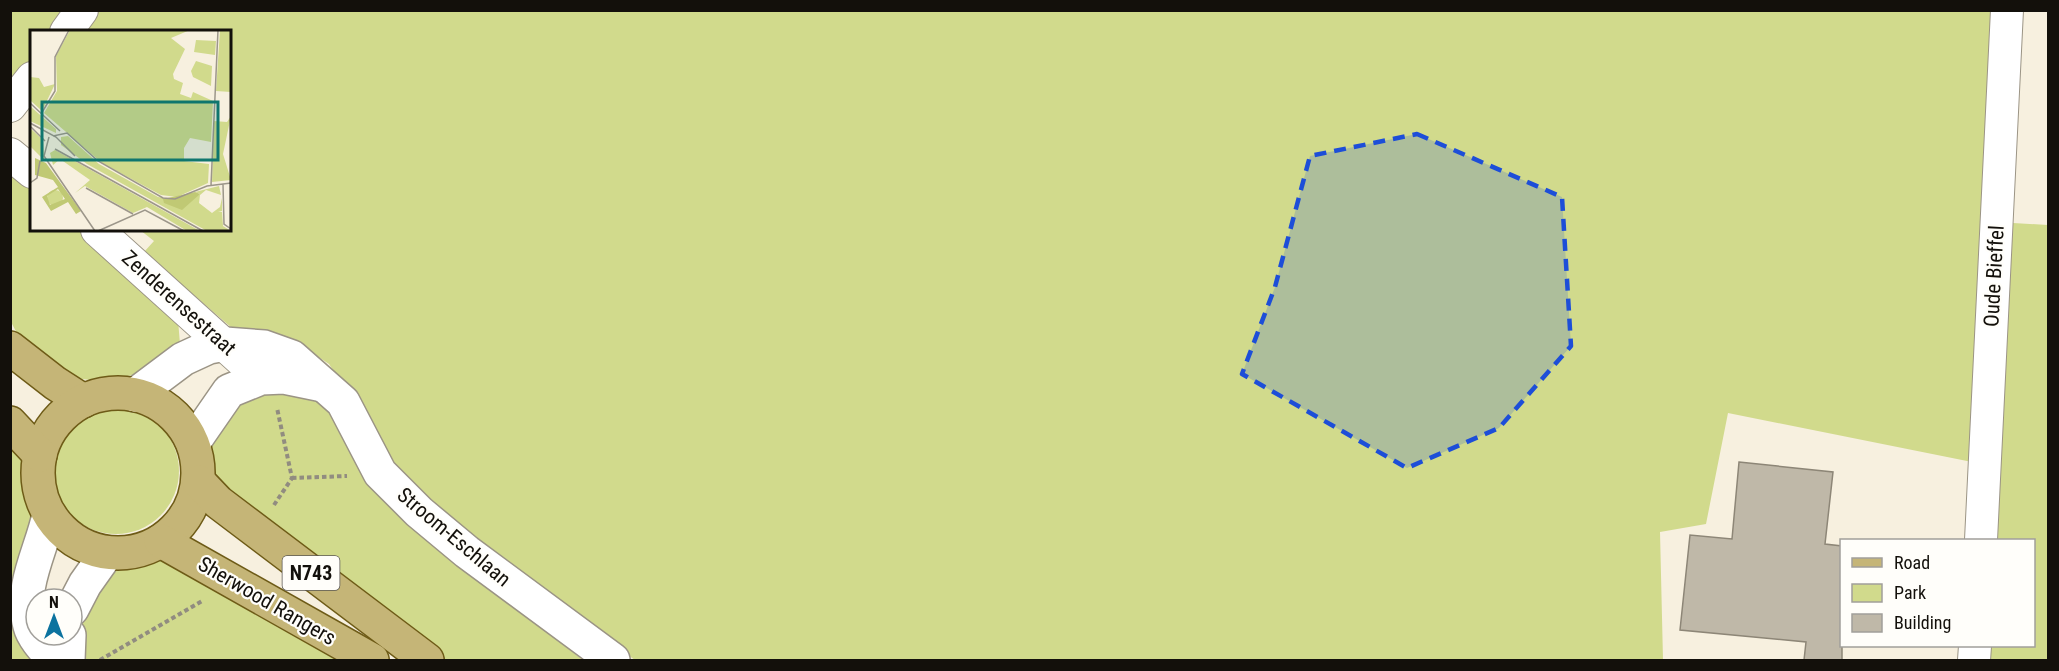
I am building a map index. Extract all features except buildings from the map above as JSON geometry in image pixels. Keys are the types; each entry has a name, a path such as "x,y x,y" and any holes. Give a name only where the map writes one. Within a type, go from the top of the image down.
{"main road":[{"path":"10,348 55,383 83,400"},
{"path":"102,394 135,395 163,407 181,423 193,443 198,462 199,482 192,505 184,519 161,541 144,550 107,553 84,547 64,533 49,515 39,486 40,455 48,433 63,414 83,400 102,394"},
{"path":"10,423 40,455"},
{"name":"Sherwood Rangers","path":"199,482 218,502 427,660"},
{"name":"Sherwood Rangers","path":"161,541 372,660"}],"street":[{"path":"67,30 82,10"},
{"name":"Oude Bieffel","path":"1981,539 2007,10"},
{"path":"10,106 30,81"},
{"path":"10,154 30,170"},
{"name":"Zenderensestraat","path":"98,231 261,378"},
{"name":"Stroom-Eschlaan","path":"135,395 183,359 199,351 225,344 264,347 292,357 343,402 380,473 418,512 467,552 613,660"},
{"path":"193,443 229,391 261,378 284,376 325,386"},
{"path":"49,515 33,563 27,598 30,627 54,660"},
{"path":"83,587 107,553"}],"path":[{"path":"261,378 275,400 292,478 380,473"}],"highlighted area":[{"path":"1417,134 1562,197 1571,346 1499,428 1407,468 1242,374 1275,287 1310,156"}],"green space":[{"path":"100,10 1999,11 1972,462 1728,413 1706,524 1660,532 1663,660 635,660 572,616 436,507 398,470 329,364 308,350 240,335 144,252 154,241 141,231 231,231 231,30 85,30"},
{"path":"11,11 66,11 51,30 30,30 30,60 11,94"},
{"path":"10,170 30,187 30,231 81,231 178,320 180,344 139,374 99,381 82,379 63,372 21,341 11,322"},
{"path":"2013,223 2048,225 2048,660 1986,660 1987,647 2035,647 2035,539 1994,539"},
{"path":"244,393 308,393 332,410 471,574 583,660 446,660 399,626 215,481 210,455 212,444 221,425"},
{"path":"116,408 140,413 161,426 174,447 179,471 174,495 161,516 140,529 116,534 92,529 71,516 58,495 53,471 58,447 71,426 92,413"},
{"path":"10,434 21,459 22,480 31,512 29,587 24,587 24,647 27,647 27,652 32,660 11,660"},
{"path":"152,560 164,560 354,660 86,660 82,647 84,647 84,616 107,576 122,567"}]}
